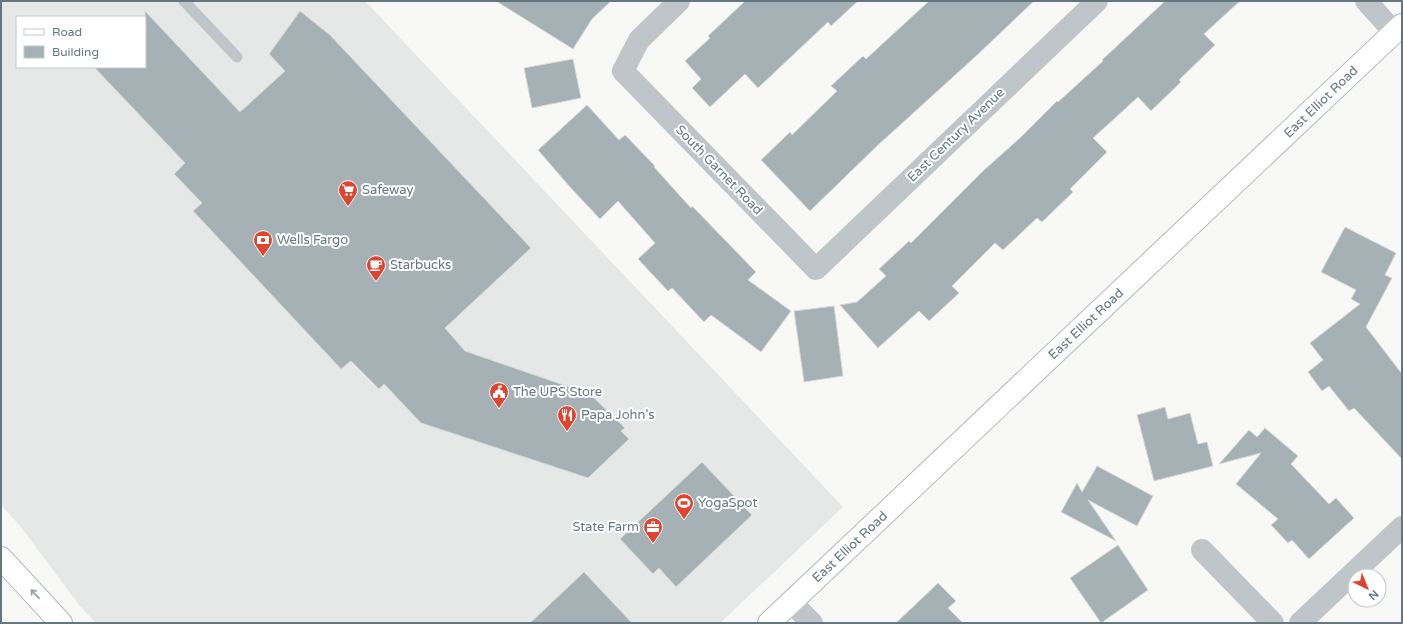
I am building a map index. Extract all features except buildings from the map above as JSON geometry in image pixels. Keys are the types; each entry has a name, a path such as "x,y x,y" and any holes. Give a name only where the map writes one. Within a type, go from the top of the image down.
{"main road":[{"name":"East Elliot Road","path":"769,623 1398,29"},
{"path":"1,558 61,623"}],"street":[{"name":"South Garnet Road","path":"679,1 639,40 623,71 816,269"},
{"name":"East Century Avenue","path":"816,269 1097,1"},
{"path":"1366,1 1398,29"},
{"path":"1300,623 1402,527"},
{"path":"1202,550 1273,623"},
{"path":"792,602 812,623"}],"lane":[{"path":"184,1 237,57"}],"shaded area":[{"path":"1,1 365,1 843,507 720,623 96,623 79,605 21,527 1,505"}],"place":[{"name":"Safeway","path":"348,207"},
{"name":"Wells Fargo","path":"263,257"},
{"name":"Starbucks","path":"376,282"},
{"name":"The UPS Store","path":"499,409"},
{"name":"Papa John's","path":"567,432"},
{"name":"YogaSpot","path":"684,520"},
{"name":"State Farm","path":"653,544"}]}
